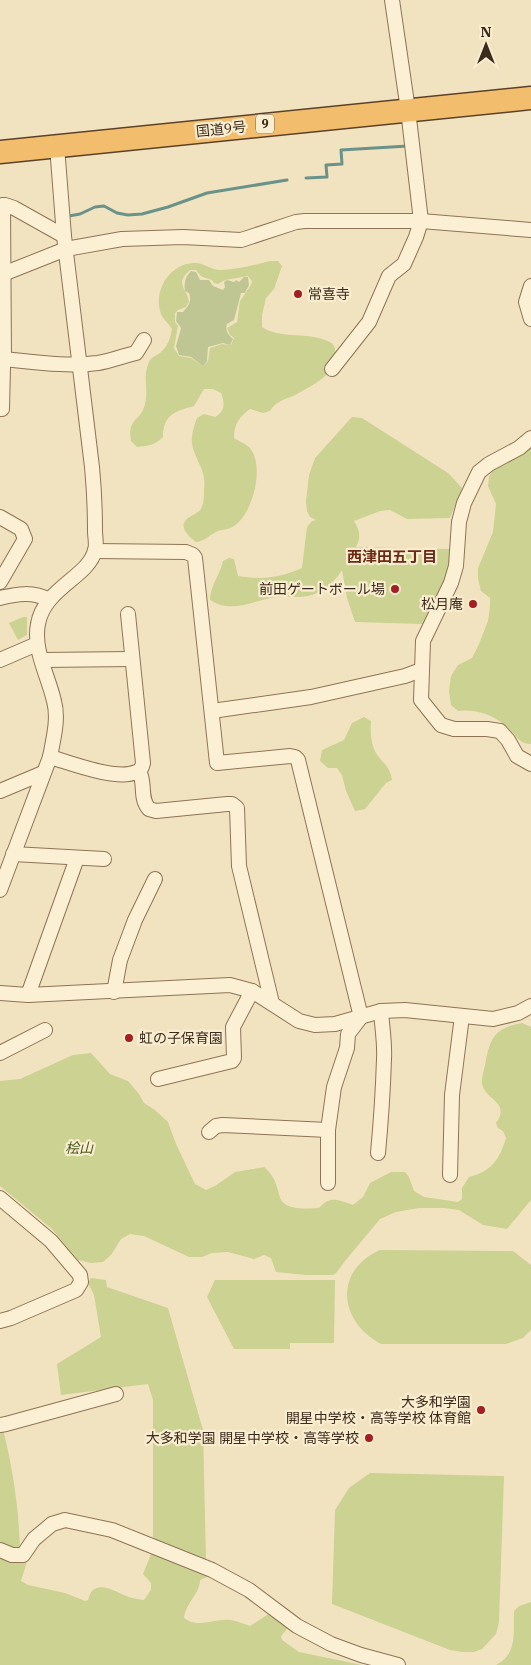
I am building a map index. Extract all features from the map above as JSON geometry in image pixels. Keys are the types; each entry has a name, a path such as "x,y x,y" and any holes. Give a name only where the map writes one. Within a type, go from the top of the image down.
{"highway":[{"name":"国道9号","path":"0,152 531,98"}],"street":[{"path":"332,370 369,322 389,276 404,264 421,221 408,110 392,0"},
{"path":"0,890 8,858 50,758 54,738 56,708 37,644 36,633 40,614 56,591 87,565 95,551 95,502 65,243 57,146"},
{"path":"0,409 2,409 2,366 4,359 1,206 21,211 65,243"},
{"path":"3,274 65,243 183,237 241,240 296,222 305,221 421,221 531,230"},
{"path":"531,286 526,302 531,319"},
{"path":"4,359 38,363 99,363 136,353 144,340"},
{"path":"531,438 519,448 488,464 479,472 464,503 459,522 456,566 423,641 421,700 441,725 454,729 500,731 508,740 517,756 531,764"},
{"path":"0,517 22,529 25,539 0,582"},
{"path":"95,551 186,552 193,555 197,570 217,763 290,756 298,760 361,1017"},
{"path":"0,598 30,594 41,595 49,600"},
{"path":"50,758 114,775 136,773 139,771 143,763 128,614"},
{"path":"0,660 37,644"},
{"path":"42,660 132,659"},
{"path":"212,711 312,697 405,676 422,670"},
{"path":"139,771 144,803 149,810 156,811 227,804 232,804 237,808 238,866 272,1003"},
{"path":"0,791 43,773"},
{"path":"8,858 104,859"},
{"path":"28,995 77,858"},
{"path":"114,992 120,960 135,920 155,879"},
{"path":"0,997 223,985 238,986 252,991 299,1021 309,1025 328,1025 381,1011 404,1010 488,1019 518,1013 531,1006"},
{"path":"158,1079 232,1061 234,1058 233,1027 252,991"},
{"path":"378,1153 384,1058 381,1011"},
{"path":"450,1175 452,1095 462,1016"},
{"path":"328,1183 328,1130 334,1087 347,1048 348,1034 361,1017"},
{"path":"0,1053 45,1030"},
{"path":"209,1132 216,1126 223,1125 328,1130"},
{"path":"0,1198 51,1241 80,1275 81,1282 76,1290 0,1321"},
{"path":"0,1425 116,1394"},
{"path":"0,1550 12,1555 23,1555 34,1539 52,1524 65,1520 112,1530 212,1570 249,1590 297,1626 332,1644 361,1655 398,1665"}],"green space":[{"path":"278,261 282,266 274,289 266,298 262,315 262,327 287,335 313,337 330,342 335,349 332,368 313,385 278,402 270,411 263,413 250,409 240,418 236,425 234,438 250,448 256,466 257,477 251,501 241,520 234,526 218,531 196,542 187,534 184,528 185,521 201,509 204,499 204,476 193,450 192,434 197,418 204,414 215,417 221,412 223,401 221,393 213,389 204,389 194,406 176,412 168,418 165,423 163,437 160,440 148,446 137,447 131,441 131,428 141,414 145,404 146,373 149,362 165,348 172,329 161,314 159,297 161,289 170,274 184,265 197,263 221,270","holes":["190,270 196,270 201,276 218,284 225,280 248,276 252,281 240,301 237,322 227,328 230,335 234,338 231,345 222,344 210,348 208,361 203,366 191,358 179,356 174,348 178,326 175,322 175,313 186,307 189,302 182,283 183,279"]},
{"path":"191,271 196,272 200,280 209,280 213,286 223,290 225,287 224,282 227,280 239,282 244,277 248,277 249,285 245,293 241,293 234,320 227,324 227,332 233,339 230,345 223,343 208,347 207,361 203,366 191,357 179,355 176,346 181,328 176,321 177,312 183,312 189,303 190,296 185,291 185,285 186,278"},
{"path":"352,417 362,418 448,473 462,488 450,518 407,519 390,510 380,511 354,521 359,534 356,547 452,549 447,581 428,620 423,624 355,622 347,598 342,570 328,586 317,593 307,596 269,598 236,606 227,606 210,600 210,595 223,561 229,558 234,559 238,576 271,577 302,568 307,527 312,521 316,520 310,517 307,511 306,501 309,475 315,458"},
{"path":"531,440 531,744 527,744 501,722 489,715 471,711 458,711 451,705 449,691 451,676 458,665 472,658 488,621 490,598 481,591 478,568 493,532 496,504 488,486 489,477 494,468"},
{"path":"27,617 27,635 18,640 9,623"},
{"path":"364,717 371,721 371,737 374,749 388,768 392,780 386,783 365,809 355,811 346,791 342,775 337,768 328,768 320,761 322,750 344,740 352,723"},
{"name":"桧山","path":"522,1023 531,1027 531,1200 507,1229 483,1225 459,1210 419,1208 396,1212 380,1219 333,1275 276,1272 271,1258 264,1255 254,1259 228,1252 212,1253 202,1257 189,1257 144,1236 130,1234 121,1239 111,1255 103,1262 91,1263 78,1260 52,1229 0,1186 0,1081 20,1079 73,1055 91,1053 110,1074 128,1081 144,1103 168,1122 195,1184 206,1190 235,1172 264,1167 272,1176 280,1198 290,1207 319,1208 331,1200 353,1205 363,1197 370,1183 391,1172 405,1172 414,1191 424,1197 458,1202 462,1199 462,1188 469,1177 477,1175 494,1164 506,1138 496,1123 501,1110 484,1090 482,1077 489,1048 495,1036 505,1028"},
{"path":"380,1250 513,1251 531,1265 531,1330 523,1338 506,1344 381,1344 367,1335 357,1323 350,1310 347,1297 349,1283 354,1270 365,1259"},
{"path":"91,1278 106,1280 107,1287 168,1308 203,1430 206,1560 153,1541 153,1400 148,1384 61,1395 57,1364 101,1337 94,1295 88,1283"},
{"path":"215,1280 335,1280 334,1343 290,1343 290,1349 234,1349 207,1297"},
{"path":"0,1429 3,1429 13,1475 20,1551 0,1544"},
{"path":"370,1473 504,1476 499,1622 496,1634 482,1649 474,1652 450,1650 332,1604 335,1510 349,1488"},
{"path":"0,1551 29,1555 21,1581 28,1585 65,1593 85,1601 88,1600 94,1590 103,1587 129,1597 144,1600 151,1590 151,1583 143,1574 151,1554 157,1551 207,1571 207,1577 200,1580 198,1590 185,1612 184,1618 189,1621 200,1623 231,1620 250,1626 270,1613 287,1623 287,1629 281,1636 282,1640 299,1652 362,1665 0,1665"},
{"path":"531,1602 531,1665 496,1665 508,1655 511,1649 514,1634 514,1611 519,1606"}],"waterway":[{"path":"306,178 327,177 326,165 342,164 341,150 408,146"},
{"path":"69,216 80,214 95,207 104,206 117,213 128,215 142,214 207,193 287,180"}],"place":[{"name":"常喜寺","path":"298,294"},
{"name":"前田ゲートボール場","path":"395,589"},
{"name":"松月庵","path":"473,604"},
{"name":"虹の子保育園","path":"129,1038"},
{"name":"大多和学園 開星中学校・高等学校 体育館","path":"481,1410"},
{"name":"大多和学園 開星中学校・高等学校","path":"369,1438"}],"district":[{"name":"西津田五丁目","path":"392,557"}]}
